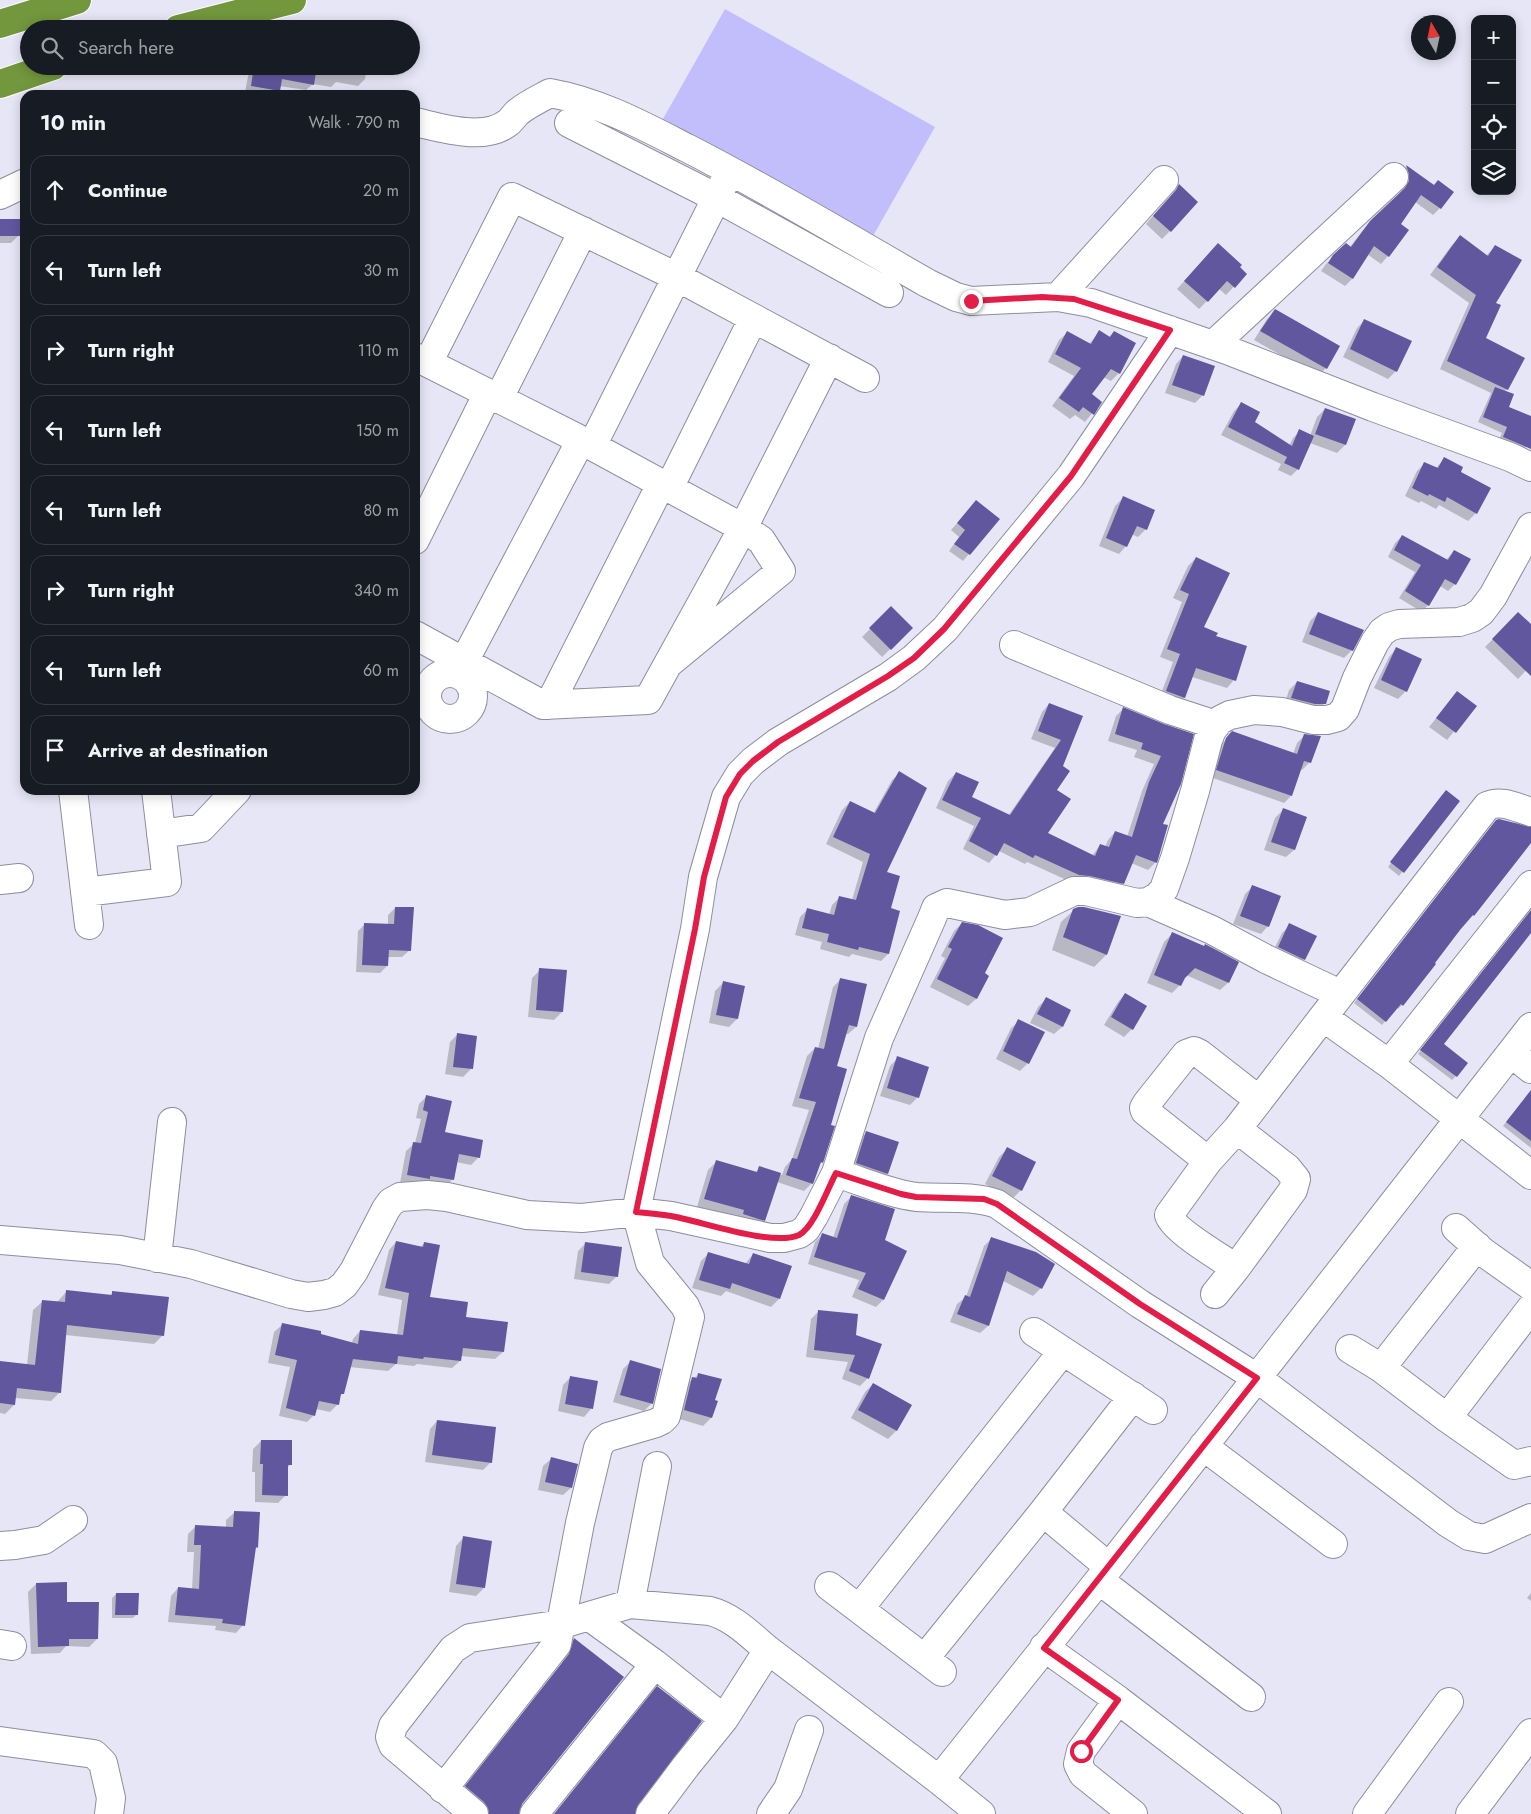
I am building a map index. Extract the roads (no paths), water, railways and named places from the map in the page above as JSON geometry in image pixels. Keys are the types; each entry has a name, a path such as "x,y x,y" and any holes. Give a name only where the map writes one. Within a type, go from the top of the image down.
{"highway":[{"path":"0,24 77,0"},
{"path":"213,20 292,0"},
{"path":"0,84 27,75"}],"street":[{"path":"420,123 454,131 482,131 497,128 509,122 517,113 545,95 596,104 731,170 927,283 956,297 971,301 1058,297 1091,304 1213,345 1510,457 1531,467"},
{"path":"569,124 717,198 889,293"},
{"path":"461,667 470,682 474,697 468,711 456,719 441,718 429,708 421,694 432,680 461,667 587,443 677,277 731,170"},
{"path":"1213,345 1394,177"},
{"path":"1058,297 1164,180"},
{"path":"668,664 781,571 761,540 742,528 587,443 423,360 512,198 677,277 865,378"},
{"path":"420,531 583,231"},
{"path":"549,704 753,319"},
{"path":"443,1789 557,1644 580,1523 598,1448 602,1441 608,1437 656,1423 666,1416 690,1318 685,1306 650,1263 636,1212 695,929 704,877 726,797 740,774 765,752 888,676 914,658 944,629 1071,476 1170,330"},
{"path":"420,638 461,667 542,705 648,700 742,528 829,358"},
{"path":"0,1240 120,1250 191,1264 291,1294 308,1297 324,1296 335,1292 344,1285 354,1272 386,1209 400,1197 411,1195 447,1197 527,1215 582,1218 636,1212 671,1216 757,1235 784,1238 799,1234 806,1229 814,1216 836,1173 879,1038 918,945 936,908 947,903 994,914 1018,914 1030,912 1074,890 1137,903 1148,902 1158,896 1164,890 1195,791 1208,740 1212,730 1220,720 1230,715 1254,710 1282,712 1313,720 1327,720 1338,717 1344,709 1357,678 1382,632 1389,627 1399,624 1459,622 1481,612 1493,596 1531,527"},
{"path":"1014,645 1170,710 1216,725"},
{"path":"74,795 89,925"},
{"path":"85,892 167,882 157,795"},
{"path":"161,834 201,828 232,795"},
{"path":"1236,1268 1179,1229 1170,1221 1169,1215 1208,1161 1238,1129 1340,994 1487,806 1501,803 1531,812"},
{"path":"1389,1064 1531,885"},
{"path":"1148,902 1212,930 1266,959 1340,994"},
{"path":"1323,1017 1389,1064 1531,1175"},
{"path":"939,1780 1104,1574 1458,1118 1521,1061 1531,1027"},
{"path":"1208,1161 1145,1112 1144,1108 1186,1054 1194,1051 1200,1054 1260,1100"},
{"path":"157,1258 172,1122"},
{"path":"1215,1294 1293,1190 1296,1179 1287,1168 1238,1129"},
{"path":"836,1173 916,1197 984,1199 997,1204 1140,1304 1257,1378 1448,1523 1469,1536 1485,1539 1531,1518"},
{"path":"1456,1228 1476,1246 1531,1286"},
{"path":"1381,1368 1476,1246"},
{"path":"1447,1418 1531,1308"},
{"path":"829,1586 934,1665 1043,1512 1143,1403 1034,1332"},
{"path":"1350,1349 1381,1368 1447,1418 1522,1463 1531,1443"},
{"path":"859,1608 1063,1351"},
{"path":"1203,1446 1333,1544"},
{"path":"630,1604 657,1466"},
{"path":"1043,1512 1104,1574 1251,1697"},
{"path":"0,1546 44,1540 73,1520"},
{"path":"474,1814 392,1745 390,1737 393,1726 453,1649 462,1642 470,1638 562,1624 630,1604 710,1611 730,1619 981,1814"},
{"path":"590,1617 655,1664 724,1719"},
{"path":"1044,1648 1118,1700 1267,1814"},
{"path":"650,1814 724,1719 768,1650"},
{"path":"534,1814 655,1664"},
{"path":"1118,1700 1081,1751 1078,1764 1082,1774 1133,1814"},
{"path":"1367,1814 1449,1702"},
{"path":"784,1809 788,1789 809,1730"},
{"path":"1470,1814 1531,1734"},
{"path":"0,1742 94,1754 103,1763 111,1798 109,1814"}]}
